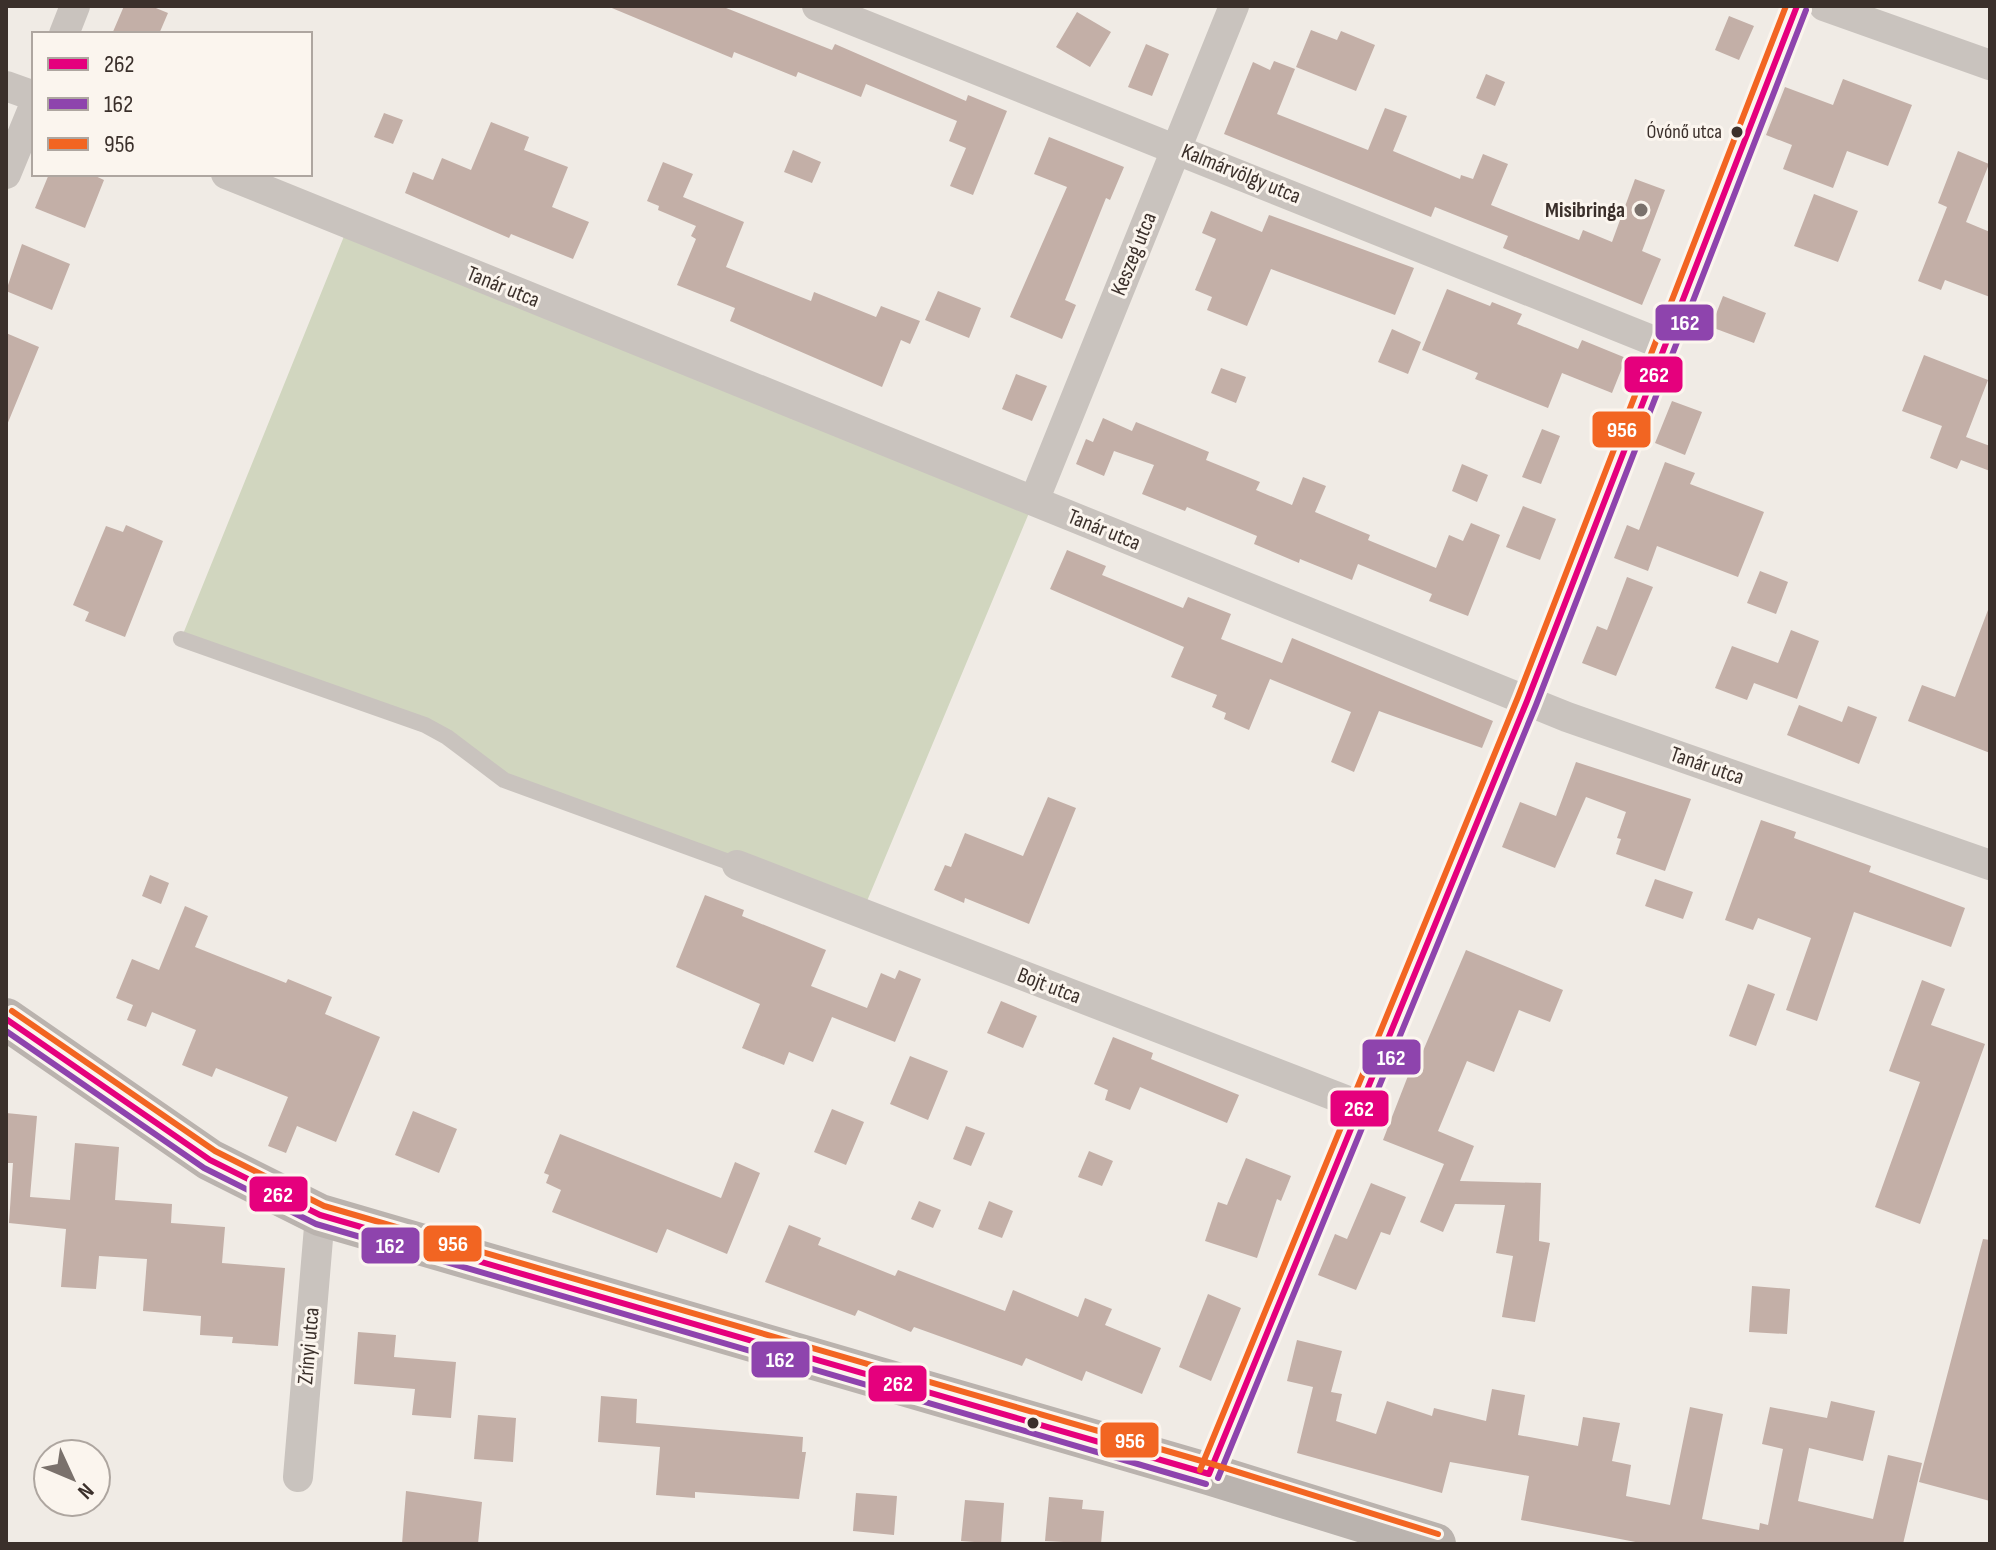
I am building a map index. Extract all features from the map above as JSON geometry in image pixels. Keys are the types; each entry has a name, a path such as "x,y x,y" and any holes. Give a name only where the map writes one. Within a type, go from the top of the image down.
{"main road":[{"path":"6,1019 23,1041 210,1160 320,1215 1209,1474 1435,1544"}],"street":[{"path":"65,32 75,6"},
{"name":"Kalmárvölgy utca","path":"817,6 1664,345"},
{"name":"Keszeg utca","path":"1034,501 1234,6"},
{"path":"1209,1474 1527,701 1797,6"},
{"path":"1824,6 1990,65"},
{"path":"6,86 32,95"},
{"path":"6,174 32,111"},
{"name":"Tanár utca","path":"231,176 1527,701 1990,865"},
{"name":"Bojt utca","path":"737,865 1361,1106"},
{"name":"Zrínyi utca","path":"298,1477 320,1215"}],"lane":[{"path":"181,639 425,725 447,737 504,780 737,865"}],"green space":[{"path":"349,224 1034,501 862,913 504,780 447,737 181,639"}],"building":[{"path":"124,6 151,6 168,13 160,32 113,32"},
{"path":"607,6 721,6 832,50 835,44 966,101 968,95 1007,111 973,195 950,186 966,148 949,141 957,121 866,84 861,97 798,72 796,77 734,52 732,58"},
{"path":"1077,12 1111,32 1090,67 1056,47"},
{"path":"1729,16 1754,26 1739,60 1715,50"},
{"path":"1311,30 1337,40 1341,31 1375,45 1356,91 1296,67"},
{"path":"1146,44 1169,54 1152,96 1128,87"},
{"path":"1274,61 1295,69 1277,114 1368,150 1385,108 1407,116 1393,151 1460,179 1461,175 1473,179 1483,154 1508,164 1491,205 1579,240 1583,230 1612,242 1635,179 1665,190 1642,251 1661,259 1642,305 1503,248 1508,236 1435,207 1431,217 1224,134 1253,62 1270,70"},
{"path":"1486,74 1505,82 1495,106 1476,98"},
{"path":"1843,79 1912,105 1888,166 1847,151 1833,188 1783,169 1792,145 1766,135 1785,87 1833,105"},
{"path":"384,113 403,120 393,144 374,137"},
{"path":"491,122 529,137 524,150 568,167 552,207 589,222 573,259 511,234 509,238 405,193 413,172 433,180 442,158 471,170"},
{"path":"1049,137 1124,167 1110,200 1106,198 1065,300 1076,305 1062,339 1010,317 1067,187 1034,174"},
{"path":"793,150 821,162 812,183 784,172"},
{"path":"1958,151 1989,164 1966,222 1990,232 1990,297 1945,280 1941,290 1918,281 1947,207 1938,203"},
{"path":"663,162 693,174 683,197 744,222 726,267 811,301 814,292 876,317 881,306 920,321 910,344 901,340 882,387 730,321 735,308 677,285 696,239 691,236 696,226 658,210 659,206 647,201"},
{"path":"48,176 95,176 104,180 85,228 35,208"},
{"path":"1814,194 1858,211 1838,262 1794,246"},
{"path":"1211,211 1262,232 1269,215 1414,268 1395,315 1271,269 1247,326 1207,310 1212,297 1195,290 1216,239 1202,233"},
{"path":"22,244 70,264 52,310 6,291"},
{"path":"1447,289 1490,306 1492,302 1522,314 1517,324 1578,349 1582,340 1626,358 1612,393 1562,373 1548,408 1475,379 1478,373 1422,350"},
{"path":"938,291 981,308 969,338 925,320"},
{"path":"1723,296 1766,313 1754,343 1711,327"},
{"path":"1392,329 1421,342 1408,374 1378,362"},
{"path":"6,333 39,347 7,425 6,425"},
{"path":"1924,355 1988,380 1966,437 1990,446 1990,471 1961,460 1957,469 1930,458 1942,426 1902,411"},
{"path":"1221,368 1246,377 1236,403 1211,393"},
{"path":"1016,374 1047,386 1032,421 1002,409"},
{"path":"1672,401 1702,412 1685,455 1655,443"},
{"path":"1103,418 1132,431 1136,422 1209,452 1206,460 1260,482 1256,490 1292,505 1303,477 1326,486 1315,512 1370,535 1368,540 1436,568 1449,535 1463,541 1471,523 1500,535 1468,616 1429,601 1432,594 1358,564 1352,580 1300,559 1299,563 1254,544 1257,536 1187,507 1185,511 1142,494 1154,465 1114,451 1104,476 1076,464 1086,439 1093,442"},
{"path":"1542,429 1560,436 1541,484 1522,477"},
{"path":"1665,462 1695,473 1690,484 1764,512 1738,577 1657,546 1648,571 1614,558 1627,525 1639,530"},
{"path":"1462,464 1488,475 1477,502 1452,491"},
{"path":"1523,506 1556,519 1540,560 1506,547"},
{"path":"126,525 163,541 125,637 85,621 89,612 73,605 106,526 123,532"},
{"path":"1067,550 1106,566 1102,575 1183,608 1188,597 1231,614 1221,639 1282,663 1292,638 1493,721 1482,748 1379,711 1354,772 1331,762 1351,712 1270,679 1249,730 1224,719 1226,713 1212,707 1217,695 1171,677 1184,647 1050,589"},
{"path":"1760,571 1788,582 1776,614 1747,603"},
{"path":"1627,577 1653,587 1616,676 1582,663 1597,626 1607,630"},
{"path":"1988,610 1990,753 1908,721 1922,685 1955,697"},
{"path":"1791,630 1819,641 1797,699 1754,683 1747,700 1715,688 1732,646 1778,663"},
{"path":"1799,705 1842,722 1848,706 1877,717 1859,764 1787,735"},
{"path":"1576,762 1691,799 1665,871 1616,854 1621,839 1617,838 1626,812 1586,797 1555,868 1502,847 1520,802 1556,816"},
{"path":"1048,797 1076,808 1029,924 965,898 964,903 934,890 945,865 951,867 965,833 1023,856"},
{"path":"1761,820 1796,832 1794,838 1871,866 1869,872 1965,908 1951,947 1854,912 1817,1021 1786,1010 1811,938 1758,918 1753,930 1725,920"},
{"path":"150,875 169,883 161,904 142,896"},
{"path":"1655,879 1693,892 1683,919 1645,906"},
{"path":"705,895 744,910 742,916 826,950 811,986 867,1008 881,973 895,979 899,970 921,979 895,1042 832,1017 813,1062 789,1052 784,1065 742,1048 760,1004 676,967"},
{"path":"185,906 208,916 195,947 286,983 288,979 332,997 325,1014 380,1037 336,1142 297,1126 286,1153 268,1146 288,1097 216,1068 212,1077 182,1065 196,1030 152,1012 146,1027 127,1020 133,1005 116,998 132,959 159,970"},
{"path":"1466,950 1563,990 1550,1022 1519,1010 1494,1072 1467,1061 1438,1131 1474,1146 1460,1181 1541,1183 1539,1241 1550,1243 1535,1322 1502,1317 1513,1256 1496,1253 1505,1205 1455,1204 1443,1232 1420,1222 1444,1164 1383,1140 1413,1063 1417,1065"},
{"path":"1922,980 1945,989 1931,1025 1985,1044 1920,1224 1875,1207 1920,1082 1889,1071"},
{"path":"1748,984 1775,994 1756,1046 1729,1036"},
{"path":"1001,1001 1037,1016 1023,1048 987,1033"},
{"path":"1113,1037 1153,1053 1151,1059 1239,1095 1227,1123 1140,1087 1130,1110 1105,1100 1108,1090 1094,1084"},
{"path":"910,1056 948,1071 928,1120 890,1104"},
{"path":"832,1109 864,1122 846,1165 814,1152"},
{"path":"413,1111 457,1129 439,1173 395,1155"},
{"path":"6,1113 37,1116 30,1197 70,1200 75,1143 119,1147 115,1200 172,1204 171,1223 225,1227 222,1263 285,1268 278,1346 232,1343 233,1337 200,1335 201,1316 143,1311 147,1259 99,1256 96,1289 61,1287 66,1229 9,1223 13,1163 6,1163"},
{"path":"966,1126 985,1133 971,1166 953,1159"},
{"path":"560,1134 721,1198 735,1162 760,1173 727,1254 667,1229 657,1253 552,1212 561,1190 546,1183 549,1175 544,1173"},
{"path":"1089,1151 1113,1161 1102,1186 1078,1177"},
{"path":"1246,1158 1291,1176 1281,1201 1277,1199 1257,1258 1205,1241 1218,1202 1227,1205"},
{"path":"1371,1183 1406,1197 1390,1235 1381,1232 1356,1290 1318,1275 1335,1234 1347,1239"},
{"path":"919,1201 941,1210 933,1228 911,1219"},
{"path":"989,1201 1013,1211 1002,1238 978,1229"},
{"path":"789,1225 821,1238 818,1245 895,1276 898,1270 1005,1311 1013,1290 1078,1317 1085,1298 1112,1309 1105,1325 1161,1348 1142,1394 1086,1371 1082,1381 1026,1358 1022,1366 914,1327 911,1332 858,1310 855,1316 765,1282"},
{"path":"1983,1239 1990,1240 1990,1501 1919,1482"},
{"path":"1752,1286 1790,1289 1787,1334 1749,1332"},
{"path":"1208,1294 1241,1308 1211,1381 1179,1367"},
{"path":"358,1332 396,1335 394,1357 456,1362 451,1418 412,1415 415,1389 354,1384"},
{"path":"1297,1340 1342,1351 1331,1392 1342,1394 1336,1421 1376,1434 1387,1401 1432,1416 1434,1408 1486,1421 1492,1389 1525,1395 1518,1435 1578,1446 1583,1417 1620,1423 1612,1461 1631,1465 1626,1496 1670,1505 1690,1407 1723,1414 1702,1519 1759,1530 1760,1523 1768,1525 1783,1449 1762,1444 1770,1407 1827,1418 1831,1401 1875,1411 1863,1461 1809,1448 1798,1501 1873,1519 1888,1455 1922,1463 1903,1544 1646,1544 1521,1520 1529,1476 1450,1462 1442,1493 1297,1453 1313,1387 1287,1381"},
{"path":"601,1396 637,1399 636,1423 803,1437 802,1452 806,1452 799,1499 695,1492 695,1498 656,1495 660,1447 598,1442"},
{"path":"478,1415 516,1418 513,1462 474,1459"},
{"path":"406,1491 482,1502 478,1544 402,1544"},
{"path":"856,1493 897,1496 894,1535 853,1531"},
{"path":"1049,1497 1083,1500 1082,1509 1104,1511 1101,1544 1045,1541"},
{"path":"965,1500 1004,1503 1001,1544 961,1541"}],"transit line":[{"name":"956","path":"1200,1470 1518,697 1786,6"},
{"name":"262","path":"1209,1474 1527,701 1797,6"},
{"name":"162","path":"1218,1478 1536,705 1806,10"},
{"name":"956","path":"12,1011 215,1151 324,1206 1212,1464 1438,1534"},
{"name":"262","path":"6,1019 210,1160 320,1215 1209,1474"},
{"name":"162","path":"6,1031 204,1168 316,1224 1206,1484"}],"place":[{"name":"Óvónő utca","path":"1737,132"},
{"name":"Misibringa","path":"1641,210"}]}
